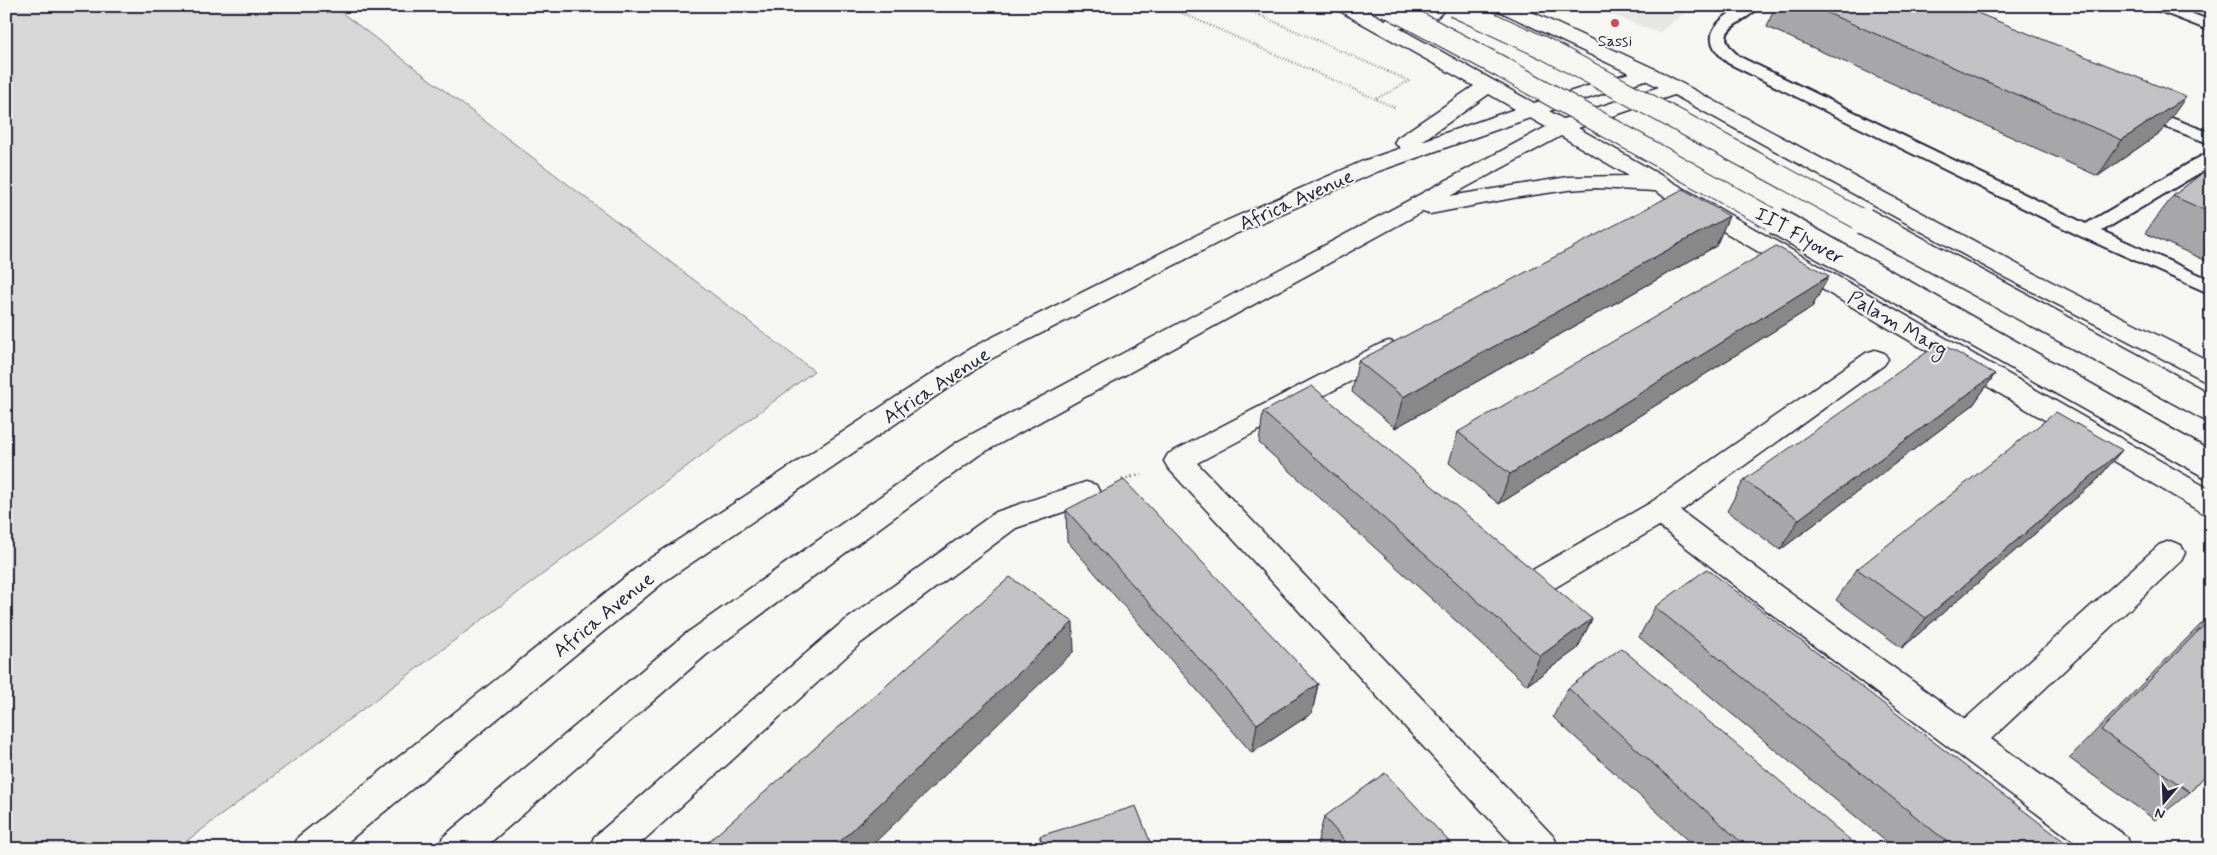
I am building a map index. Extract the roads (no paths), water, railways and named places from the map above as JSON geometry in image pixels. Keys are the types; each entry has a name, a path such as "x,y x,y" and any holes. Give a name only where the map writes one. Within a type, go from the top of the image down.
{"main road":[{"name":"Palam Marg","path":"1345,6 1532,110 2211,504"},
{"name":"IIT Flyover","path":"1387,6 1503,68 2211,466"},
{"path":"1367,18 1404,24 1429,17 1438,6"},
{"name":"IIT Flyover","path":"1454,6 1544,48 2211,409"},
{"path":"1504,6 1663,81 2017,274 2211,373"},
{"path":"456,849 695,645 969,448 1561,127 1663,81"},
{"name":"Africa Avenue","path":"311,849 654,572 980,354 1225,230 1371,166 1532,110 1663,81"},
{"path":"1371,166 1434,125 1488,86"},
{"path":"1405,212 1524,190 1594,180 1627,180 1663,186"},
{"path":"1413,337 1178,462 1541,849"},
{"path":"1540,581 1660,511 1875,359"},
{"path":"607,849 850,634 1006,520 1086,493"},
{"path":"1660,511 1772,597 2114,849"},
{"path":"1966,740 2170,553"}],"lane":[{"path":"1752,6 1729,18 1719,33 1719,45 1724,53 1734,60 2087,232 2211,288"},
{"path":"2159,6 2211,26"},
{"path":"2129,106 2211,139"},
{"path":"2087,232 2211,158"}],"place":[{"name":"Sassi","path":"1615,23"}]}
